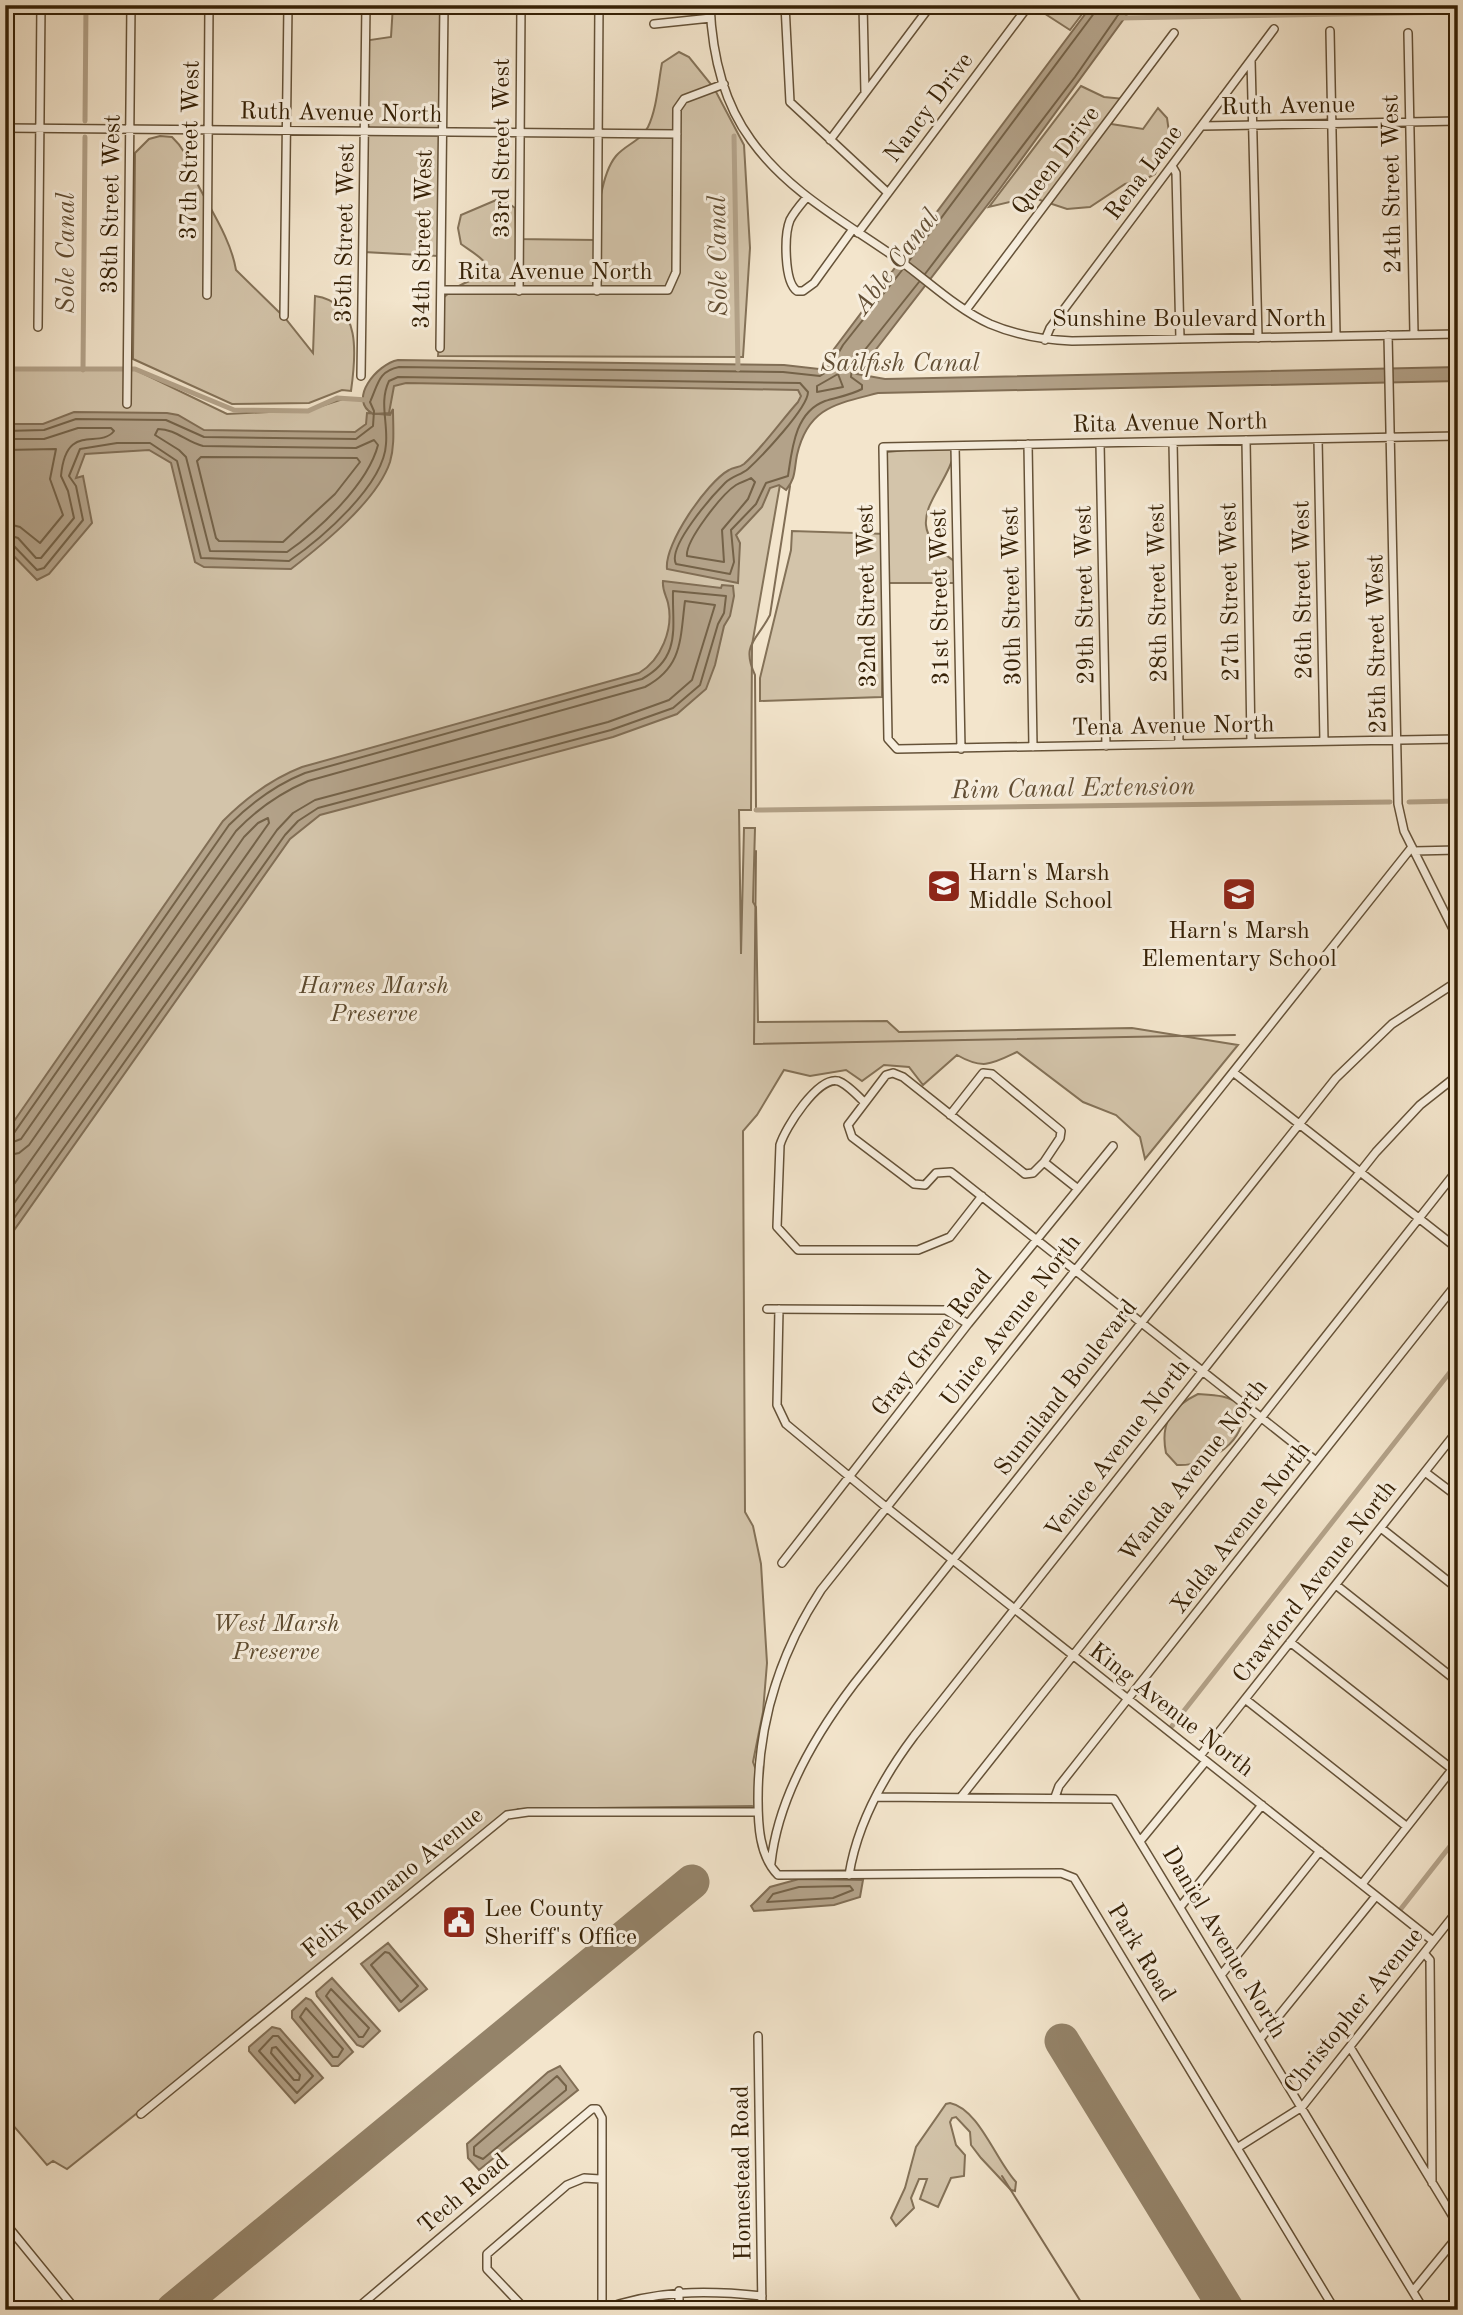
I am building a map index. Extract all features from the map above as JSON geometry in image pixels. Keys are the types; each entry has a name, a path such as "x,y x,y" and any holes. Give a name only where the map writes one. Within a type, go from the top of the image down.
{"street":[{"path":"38,327 41,5"},
{"name":"38th Street West","path":"127,404 131,5"},
{"name":"37th Street West","path":"206,295 209,5"},
{"path":"284,316 288,5"},
{"name":"35th Street West","path":"361,376 366,5"},
{"name":"34th Street West","path":"440,348 444,5"},
{"name":"33rd Street West","path":"519,290 522,5"},
{"path":"597,291 599,5"},
{"name":"Sunshine Boulevard North","path":"710,5 724,84 750,139 782,175 807,197 966,310 1009,331 1045,340 1458,334"},
{"path":"785,5 788,96 794,107 888,193"},
{"path":"863,5 865,93"},
{"path":"830,139 931,5"},
{"name":"Nancy Drive","path":"807,197 788,228 788,276 792,287 797,290 809,288 888,193 1029,5"},
{"path":"654,24 711,18"},
{"name":"Rena Lane","path":"1045,340 1050,328 1274,29"},
{"path":"1330,30 1336,336"},
{"name":"Queen Drive","path":"966,310 1174,33"},
{"name":"24th Street West","path":"1408,33 1413,334"},
{"path":"1251,59 1258,338"},
{"path":"677,134 677,109 684,99 724,84"},
{"name":"Ruth Avenue","path":"1202,126 1458,121"},
{"name":"Ruth Avenue North","path":"5,128 677,134"},
{"name":"Rita Avenue North","path":"441,290 668,290 676,272 677,134"},
{"path":"1172,166 1176,173 1180,339"},
{"name":"25th Street West","path":"1388,335 1398,804 1413,849 1458,939"},
{"name":"Rita Avenue North","path":"883,447 1458,436"},
{"name":"26th Street West","path":"1318,439 1324,741"},
{"name":"27th Street West","path":"1246,440 1251,742"},
{"name":"28th Street West","path":"1173,442 1179,744"},
{"name":"29th Street West","path":"1100,443 1106,746"},
{"name":"30th Street West","path":"1028,444 1033,747"},
{"name":"31st Street West","path":"955,446 961,749"},
{"name":"32nd Street West","path":"883,447 888,739 891,744"},
{"name":"Tena Avenue North","path":"891,744 903,750 1458,739"},
{"path":"1413,849 1458,850"},
{"name":"Unice Avenue North","path":"770,1867 759,1830 758,1812 764,1725 781,1664 815,1599 1074,1270 1413,849"},
{"name":"Sunniland Boulevard","path":"770,1867 778,1831 795,1784 827,1723 953,1559 1336,1078 1377,1037 1422,1003 1458,981"},
{"path":"1233,1072 1458,1249"},
{"path":"950,1115 976,1079 983,1073 992,1074 1061,1132 1060,1138 1044,1162 1032,1173 1025,1174 893,1073 886,1075 848,1125 852,1136 914,1184 925,1185 936,1173 943,1170 951,1172 1316,1461"},
{"name":"Venice Avenue North","path":"849,1875 876,1797 902,1752 1360,1172 1406,1118 1458,1074"},
{"path":"864,1102 839,1081 829,1081 820,1086 784,1133 780,1145 777,1227 798,1250 918,1250 950,1237 982,1196"},
{"name":"Gray Grove Road","path":"782,1563 968,1324 1113,1146"},
{"path":"1044,1162 1078,1189"},
{"name":"Wanda Avenue North","path":"961,1797 1417,1217 1458,1169"},
{"name":"Xelda Avenue North","path":"1055,1797 1059,1786 1458,1282"},
{"path":"767,1309 946,1310 968,1324"},
{"name":"King Avenue North","path":"779,1309 777,1405 786,1424 886,1507 1433,1941"},
{"name":"Crawford Avenue North","path":"1141,1840 1245,1699 1458,1430"},
{"path":"1425,1472 1458,1497"},
{"path":"1381,1528 1458,1589"},
{"path":"1336,1585 1458,1682"},
{"path":"1290,1642 1452,1769"},
{"path":"1245,1699 1406,1826"},
{"path":"1362,1884 1458,1762"},
{"name":"Daniel Avenue North","path":"876,1797 1114,1799 1424,2310"},
{"path":"1181,1906 1262,1805"},
{"name":"Felix Romano Avenue","path":"141,2114 507,1815 528,1812 758,1812"},
{"path":"759,1830 778,1831"},
{"path":"1222,1974 1320,1851"},
{"name":"Park Road","path":"770,1867 778,1875 1061,1873 1073,1878 1335,2310"},
{"path":"1260,2039 1377,1896"},
{"name":"Christopher Avenue","path":"1237,2148 1302,2107 1458,1910"},
{"path":"1424,1953 1430,1960 1432,2183"},
{"name":"Homestead Road","path":"758,2036 762,2310"},
{"path":"1350,2047 1458,2225"},
{"name":"Tech Road","path":"355,2310 588,2111 597,2109 602,2118 600,2179"},
{"path":"526,2310 490,2274 486,2262 495,2246 567,2185 584,2178 600,2179 602,2310 639,2297 679,2291 762,2296"},
{"path":"5,2223 76,2310"},
{"path":"1413,2291 1458,2236"},
{"path":"679,2291 679,2310"}],"green space":[{"path":"393,5 440,5 438,256 364,252 363,41 391,37"},
{"path":"1038,5 1089,5 1070,30 1036,8"},
{"path":"679,52 689,57 714,88 744,145 750,248 743,357 438,356 443,298 465,283 491,277 484,261 461,244 458,228 461,215 501,198 515,208 516,239 596,240 597,220 607,173 616,156 648,127 662,63"},
{"path":"1081,86 1104,97 1125,99 1111,124 1143,129 1158,108 1167,118 1170,139 1155,174 1144,180 1125,184 1090,207 1067,209 1031,197 989,207"},
{"path":"172,137 182,149 225,237 236,270 285,318 313,353 315,296 330,301 341,309 348,320 354,347 351,391 342,390 309,403 232,404 133,359 135,153 149,139"},
{"name":"Harnes Marsh Preserve","path":"5,369 136,370 227,414 309,410 343,399 384,399 395,377 824,388 789,433 752,645 751,810 739,810 741,954 744,828 755,828 753,902 756,907 758,1022 887,1021 899,1032 1132,1028 1238,1045 1145,1159 1140,1137 1116,1115 1083,1102 1017,1052 987,1064 974,1063 957,1055 923,1085 909,1067 884,1065 862,1081 846,1070 810,1076 784,1070 757,1115 743,1131 745,1512 753,1526 761,1564 767,1663 763,1712 753,1762 762,1786 757,1809 752,1806 518,1809 67,2169 53,2161 47,2165 5,2116"},
{"path":"956,445 951,462 929,507 926,521 928,535 939,549 959,564 960,583 882,583 882,697 760,701 760,678 791,550 792,531 887,534 887,452"},
{"path":"1198,1394 1216,1395 1242,1406 1240,1430 1224,1449 1213,1456 1177,1465 1166,1453 1166,1425 1174,1410"},
{"path":"946,2104 960,2107 978,2125 1016,2182 1015,2191 1011,2190 971,2145 970,2132 956,2117 952,2118 950,2122 956,2145 965,2155 964,2176 951,2178 938,2207 920,2199 927,2179 919,2179 911,2198 914,2208 896,2226 891,2218 905,2188 916,2147"}],"water":[{"path":"1092,5 1134,5 999,190 857,374 885,379 1458,367 1458,381 878,393 849,401 816,417 802,439 789,486 786,490 779,485 770,488 762,507 736,535 740,543 738,583 667,569 672,545 679,530 710,487 729,470 744,464 798,402 801,396 798,390 406,383 394,386 389,413 373,414 366,408 363,400 368,383 382,368 398,360 784,365 819,369"},
{"path":"393,409 393,449 383,477 347,521 291,569 204,567 195,562 171,463 149,450 85,454 76,478 83,476 92,523 49,574 37,580 5,547 5,424 43,424 74,412 167,413 178,415 204,430 355,432 366,424 367,413 390,415"},
{"path":"663,581 721,588 722,585 733,586 730,616 724,626 706,689 677,714 613,737 320,815 290,839 5,1243 5,1134 223,821 260,790 302,767 639,673 654,660 667,633 669,613"},
{"path":"799,1879 863,1880 860,1897 834,1905 754,1911 751,1906 770,1887"},
{"path":"388,1943 427,1989 399,2011 361,1964"},
{"path":"332,1978 380,2031 363,2047 357,2045 317,1996 316,1992"},
{"path":"306,1998 311,2000 353,2052 338,2066 332,2066 292,2018 292,2011"},
{"path":"272,2027 280,2029 323,2078 295,2103 249,2051 249,2047"},
{"path":"560,2066 578,2090 479,2170 468,2158 467,2144 548,2072"}],"waterway":[{"name":"Sole Canal","path":"85,121 86,5"},
{"path":"1120,18 1458,12"},
{"name":"Sole Canal","path":"734,136 738,369"},
{"name":"Sole Canal","path":"83,370 85,137"},
{"path":"5,369 135,369 234,410 308,411 337,398 367,400"},
{"path":"756,810 755,675 749,656 752,644 770,615 790,486"},
{"name":"Rim Canal Extension","path":"1409,802 1458,801"},
{"name":"Rim Canal Extension","path":"756,810 1390,802"},
{"path":"756,851 754,1044 1235,1035"},
{"path":"1172,1726 1458,1362"},
{"path":"1400,1910 1458,1836"},
{"path":"1002,2176 1086,2310"}],"runway":[{"path":"173,2310 692,1882"},
{"path":"1062,2041 1227,2310"}],"place":[{"name":"Harn's Marsh Middle School","path":"944,886"},
{"name":"Harn's Marsh Elementary School","path":"1239,894"},
{"name":"Lee County Sheriff's Office","path":"459,1922"}],"water label":[{"name":"Able Canal","path":"895,261"},
{"name":"Sailfish Canal","path":"900,362"}],"park label":[{"name":"West Marsh Preserve","path":"276,1637"}]}
